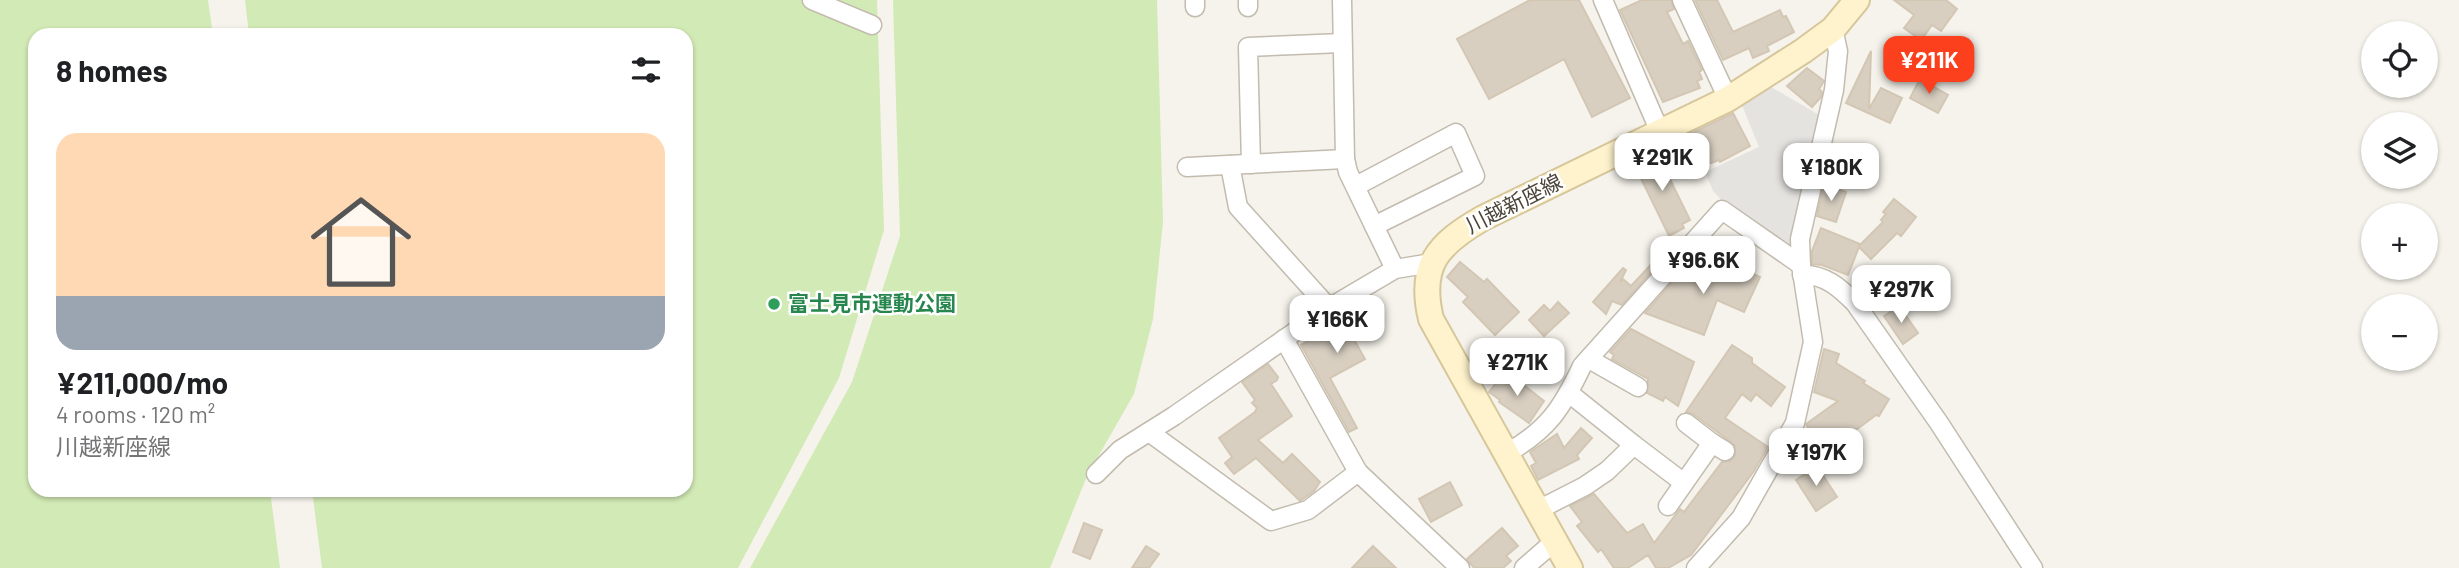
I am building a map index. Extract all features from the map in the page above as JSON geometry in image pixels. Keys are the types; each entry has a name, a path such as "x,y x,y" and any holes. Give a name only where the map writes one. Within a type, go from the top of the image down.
{"main road":[{"name":"川越新座線","path":"1432,263 1444,246 1461,231 1483,218 1728,99 1762,79 1833,29 1857,0"},
{"path":"1432,263 1426,281 1426,299 1431,319 1570,568"}],"street":[{"path":"812,0 872,25"},
{"path":"1342,0 1345,159 1348,172 1395,269"},
{"path":"1605,0 1660,132"},
{"path":"1682,0 1728,99"},
{"path":"1696,568 1741,518 1795,423 1813,342 1801,270 1800,239 1834,90 1839,51 1833,29"},
{"path":"1251,164 1248,47 1342,43"},
{"path":"1356,186 1456,133 1475,176 1374,226"},
{"path":"1187,167 1345,159"},
{"path":"1230,165 1238,207 1329,308"},
{"path":"1507,453 1540,432 1569,393 1582,366 1722,211 1801,270 1824,278 1855,303 1939,423 2033,568"},
{"path":"1096,474 1120,450 1329,308 1395,269 1432,263"},
{"path":"1284,339 1358,472 1460,568"},
{"path":"1588,359 1638,387"},
{"path":"1569,393 1684,484"},
{"path":"1668,506 1684,484 1719,447 1686,423"},
{"path":"1149,432 1271,521 1308,510 1358,472"},
{"path":"1538,510 1596,478 1634,445"},
{"path":"1524,568 1555,541"}],"green space":[{"path":"0,0 208,0 212,28 28,28 28,497 271,497 280,568 0,568"},
{"name":"富士見市運動公園","path":"245,0 877,0 884,230 839,378 738,568 322,568 313,497 693,497 693,28 248,28"},
{"path":"893,0 1157,0 1163,222 1153,319 1134,394 1087,476 1050,568 750,568 852,382 900,236"}],"shaded area":[{"path":"1771,87 1821,116 1792,240 1784,246 1725,204 1713,191 1705,172 1759,147 1741,103"}],"building":[{"path":"1530,0 1579,0 1630,98 1592,117 1564,59 1489,99 1457,39"},
{"path":"1642,0 1671,0 1674,9 1667,12 1683,44 1688,41 1702,70 1699,72 1702,79 1697,81 1700,88 1663,102 1620,10"},
{"path":"1695,0 1717,0 1733,32 1780,10 1794,32 1767,46 1769,51 1753,58 1749,48 1723,60"},
{"path":"1894,0 1946,0 1957,9 1941,31 1932,25 1921,40 1904,28 1914,15"},
{"path":"1905,47 1927,59 1919,73 1897,60"},
{"path":"1871,51 1869,109 1881,88 1902,98 1890,123 1846,103"},
{"path":"1807,68 1824,81 1819,89 1822,92 1821,97 1812,107 1787,86"},
{"path":"1920,79 1948,95 1938,113 1910,98"},
{"path":"1733,113 1750,146 1720,162 1702,162 1690,134"},
{"path":"1656,151 1690,220 1682,224 1684,228 1669,236 1633,162"},
{"path":"1824,184 1846,192 1836,222 1817,216"},
{"path":"1894,199 1916,217 1901,236 1897,233 1871,259 1859,247 1848,275 1812,264 1812,251 1821,228 1860,244 1859,246 1883,222 1881,220 1886,214 1883,212"},
{"path":"1659,256 1662,260 1622,305 1612,301 1606,314 1593,302 1623,268 1626,270 1620,282 1623,279 1631,286"},
{"path":"1694,261 1719,278 1724,264 1734,265 1760,277 1744,312 1717,300 1704,335 1645,313 1678,276 1682,281"},
{"path":"1460,262 1484,282 1487,279 1519,312 1495,335 1463,302 1468,297 1447,277"},
{"path":"1365,300 1373,312 1347,327 1365,359 1330,378 1357,428 1349,432 1301,345 1330,329 1327,323"},
{"path":"1558,302 1569,313 1544,336 1529,320 1544,305 1550,311"},
{"path":"1899,306 1918,333 1903,344 1884,316"},
{"path":"1631,329 1694,362 1678,406 1665,397 1663,401 1647,393 1648,379 1612,359 1614,355 1610,352"},
{"path":"1732,345 1752,358 1752,363 1785,387 1771,406 1756,394 1751,401 1742,394 1725,418 1768,447 1754,471 1691,555 1668,568 1656,568 1648,555 1628,568 1614,568 1601,549 1598,552 1577,526 1582,522 1570,506 1594,494 1627,533 1643,524 1654,543 1680,509 1684,512 1722,462 1730,461 1735,456 1735,446 1731,442 1693,414 1686,412"},
{"path":"1824,349 1839,354 1836,363 1889,399 1879,416 1876,415 1809,465 1796,445 1800,437 1810,431 1806,424 1838,401 1814,392"},
{"path":"1268,364 1278,377 1271,384 1292,416 1258,440 1283,463 1292,454 1320,482 1314,491 1300,501 1256,458 1234,474 1225,463 1232,457 1219,438 1255,412 1257,408 1252,403 1255,400 1242,382"},
{"path":"1512,376 1544,401 1529,423 1489,392 1499,379 1507,384"},
{"path":"1581,428 1592,438 1577,455 1579,459 1538,480 1531,466 1536,463 1530,452 1557,434 1564,448"},
{"path":"1817,466 1837,497 1816,511 1796,480"},
{"path":"1450,482 1462,505 1431,522 1419,499"},
{"path":"1084,523 1102,530 1090,559 1073,552"},
{"path":"1502,528 1518,546 1506,556 1511,561 1503,568 1474,568 1467,559"},
{"path":"1146,546 1159,554 1149,568 1132,568"},
{"path":"1373,546 1396,568 1352,568"}],"place":[{"name":"富士見市運動公園","path":"774,304"}]}
